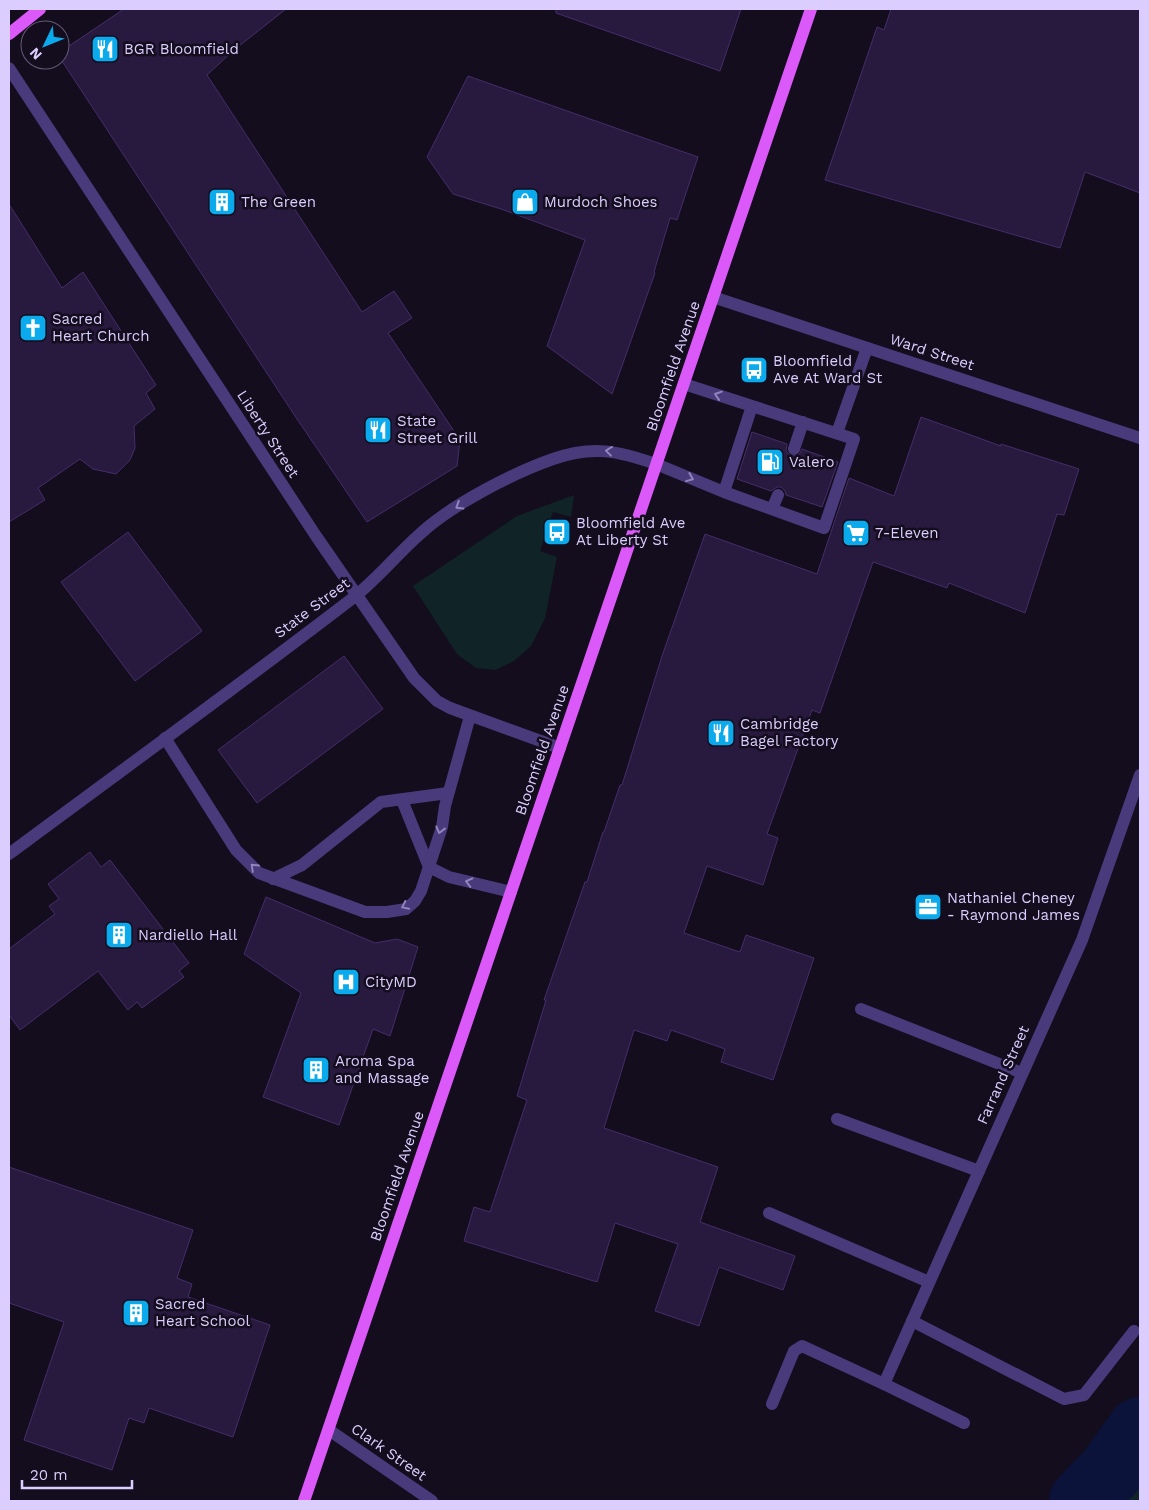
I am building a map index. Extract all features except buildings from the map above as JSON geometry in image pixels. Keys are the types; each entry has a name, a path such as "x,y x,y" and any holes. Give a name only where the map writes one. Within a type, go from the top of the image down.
{"main road":[{"path":"9,34 40,9"},
{"name":"Bloomfield Avenue","path":"304,1501 811,9"}],"street":[{"name":"Liberty Street","path":"9,68 316,536 414,678 425,691 437,701 450,708 560,748"},
{"name":"Ward Street","path":"713,297 1140,438"},
{"path":"684,384 837,433 867,348"},
{"path":"724,492 752,406"},
{"path":"794,449 803,422"},
{"name":"State Street","path":"9,854 357,596 422,532 444,515 476,496 553,459 582,452 602,450 626,454 656,464 724,492 824,528 854,439 837,433"},
{"path":"772,509 778,495"},
{"path":"165,738 236,850 260,873 365,912 387,912 406,909 415,901 421,891 442,827 448,793 470,716"},
{"name":"Farrand Street","path":"884,1384 1082,940 1140,775"},
{"path":"273,879 302,865 381,802 448,793"},
{"path":"402,800 429,867 449,877 511,892"},
{"path":"861,1009 1022,1073"},
{"path":"837,1119 979,1171"},
{"path":"769,1213 929,1282"},
{"path":"912,1321 1064,1399 1084,1395 1134,1331"},
{"path":"772,1404 794,1351 802,1346 964,1423"},
{"name":"Clark Street","path":"329,1430 432,1501"}],"green space":[{"path":"574,495 571,517 553,512 540,551 557,557 545,618 531,646 514,661 495,670 476,668 457,654 413,586 517,516"},
{"path":"1140,1407 1140,1501 1068,1501 1112,1454"}],"waterway":[{"path":"1082,1501 1110,1472 1140,1430"}],"place":[{"name":"BGR Bloomfield","path":"105,49"},
{"name":"The Green","path":"222,202"},
{"name":"Murdoch Shoes","path":"525,202"},
{"name":"Sacred Heart Church","path":"33,328"},
{"name":"Bloomfield Ave At Ward St","path":"754,370"},
{"name":"State Street Grill","path":"378,430"},
{"name":"Valero","path":"770,462"},
{"name":"Bloomfield Ave At Liberty St","path":"557,532"},
{"name":"7-Eleven","path":"856,533"},
{"name":"Cambridge Bagel Factory","path":"721,733"},
{"name":"Nathaniel Cheney - Raymond James","path":"928,907"},
{"name":"Nardiello Hall","path":"119,935"},
{"name":"CityMD","path":"346,982"},
{"name":"Aroma Spa and Massage","path":"316,1070"},
{"name":"Sacred Heart School","path":"136,1313"}]}
